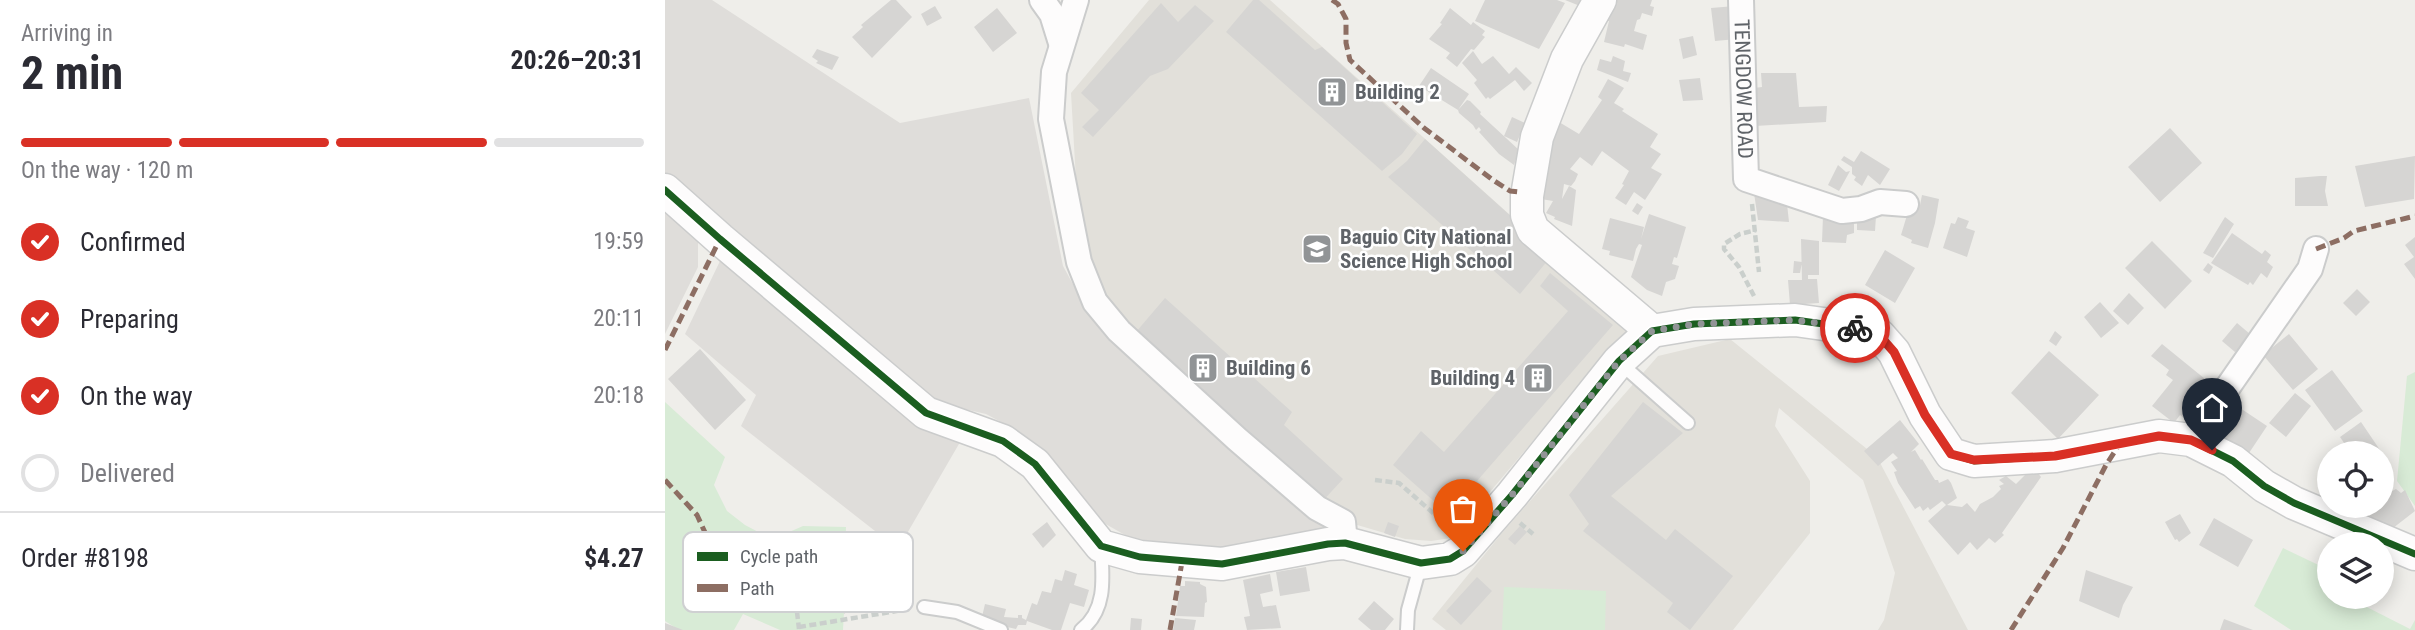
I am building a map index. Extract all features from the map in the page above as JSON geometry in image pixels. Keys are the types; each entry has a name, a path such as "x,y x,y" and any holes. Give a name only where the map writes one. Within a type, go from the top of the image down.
{"street":[{"path":"1042,0 1052,14 1061,43"},
{"path":"1076,0 1054,72 1051,119 1079,262 1095,302 1119,331 1237,439 1317,508 1343,523 1345,543"},
{"path":"1599,0 1567,58 1537,137 1527,196 1527,215 1533,230 1652,331"},
{"name":"TENGDOW ROAD","path":"1741,0 1746,179 1842,211 1861,209 1879,202 1906,204"},
{"path":"665,190 720,240 926,413 1003,441 1035,464 1101,545 1140,557 1222,564 1345,543 1421,563 1450,559 1463,551 1512,495 1619,361 1652,331 1694,324 1795,320 1859,329 1879,335 1894,352 1937,435 1951,454 1974,460 2055,456 2159,436 2191,440 2232,461 2264,486 2294,503 2415,554"},
{"path":"2191,440 2310,269 2316,249"}],"lane":[{"path":"1619,361 1688,423"},
{"path":"1081,630 1092,621 1101,602 1101,545"},
{"path":"1407,630 1408,610 1421,563"},
{"path":"924,607 957,612 1001,630"}],"path":[{"path":"1752,203 1759,272"},
{"path":"1755,302 1754,294 1739,267 1724,249 1724,244 1740,234 1756,230"},
{"path":"1375,480 1399,483 1456,533"},
{"path":"1518,521 1533,534"},
{"path":"913,609 924,607"},
{"path":"797,612 799,629 896,612"}],"shaded area":[{"path":"665,0 712,0 900,123 1029,98 1063,266 1087,310 1330,526 1225,549 1132,539 1095,518 1035,443 1020,432 986,414 934,402 665,174"},
{"name":"Baguio City National Science High School","path":"1149,0 1270,0 1632,324 1451,538 1431,541 1405,539 1347,522 1130,339 1094,282 1078,215 1071,93"},
{"path":"665,211 698,236 698,267 665,334"},
{"path":"720,261 921,429 963,437 908,532 876,532 741,426 756,395 685,334"},
{"path":"1730,339 1877,457 1968,630 1878,630 1884,620 1895,573 1863,480 1779,408 1775,426 1810,481 1810,533 1733,630 1446,630 1432,619 1502,533 1658,356"}],"green space":[{"path":"2415,372 2415,506 2397,481 2407,376"},
{"path":"665,402 725,457 714,485 727,511 758,532 683,532 683,612 844,612 843,630 780,630 743,614 734,630 679,630 665,621"},
{"path":"803,526 846,527 846,532 789,532"},
{"path":"2283,548 2317,564 2317,609 2371,609 2410,629 2415,620 2415,630 2291,630 2254,606"},
{"path":"1504,587 1606,591 1605,630 1502,630"}],"building":[{"path":"891,0 896,0 912,17 872,58 852,37 863,27 861,25"},
{"name":"Building 2","path":"1253,0 1259,0 1315,50 1322,47 1417,134 1402,154 1382,171 1226,32"},
{"path":"1485,0 1557,0 1565,3 1539,49 1475,21"},
{"path":"1565,0 1582,0 1580,6"},
{"path":"1614,0 1652,0 1652,16 1642,13 1634,31 1647,35 1643,50 1625,44 1624,47 1604,42"},
{"path":"1161,3 1178,22 1195,5 1214,21 1168,69 1150,76 1093,137 1082,127 1099,110 1081,93"},
{"path":"935,6 942,18 927,26 921,14"},
{"path":"1735,6 1737,39 1715,41 1711,8"},
{"path":"997,8 1017,33 993,52 974,27"},
{"path":"1450,8 1471,25 1473,22 1485,31 1482,35 1485,37 1457,67 1446,58 1450,53 1429,39 1442,24 1440,23"},
{"path":"1693,36 1697,55 1683,59 1679,39"},
{"path":"817,49 839,57 832,70 816,63 818,61 812,57"},
{"path":"1473,51 1482,64 1493,56 1509,74 1516,67 1532,83 1524,91 1515,80 1490,99 1486,99 1474,83 1477,80 1462,63"},
{"path":"1613,56 1625,61 1623,71 1631,73 1628,82 1597,70 1600,59 1611,62"},
{"path":"1431,68 1469,94 1458,110 1419,86"},
{"path":"1761,73 1796,73 1799,107 1827,106 1826,122 1755,126 1754,88 1762,87"},
{"path":"1700,78 1703,100 1683,101 1679,80"},
{"path":"1608,79 1624,88 1614,103 1658,134 1650,147 1661,154 1651,168 1662,174 1645,200 1634,192 1626,205 1615,198 1629,171 1602,151 1592,166 1580,157 1570,169 1578,174 1575,181 1571,186 1564,184 1562,199 1569,186 1576,190 1572,226 1546,213 1553,201 1541,199 1554,119 1579,134 1602,100 1598,97"},
{"path":"1467,100 1470,101 1480,114 1519,150 1514,165 1499,154 1479,132 1479,127 1476,130 1458,110"},
{"path":"1512,117 1525,123 1517,142 1504,136"},
{"path":"2170,128 2202,163 2160,202 2128,167"},
{"path":"1425,139 1553,254 1520,294 1388,177 1407,161"},
{"path":"1861,151 1890,169 1880,185 1868,175 1862,186 1854,180 1856,177 1852,174 1852,167 1841,160 1844,156 1854,162"},
{"path":"2415,156 2414,199 2365,207 2355,166"},
{"path":"1838,165 1846,172 1850,171 1839,191 1828,185"},
{"path":"2327,176 2325,191 2328,206 2295,206 2295,178"},
{"path":"1754,193 1786,195 1789,222 1758,220"},
{"path":"1922,195 1939,199 1928,248 1911,243 1912,240 1901,235 1911,202 1920,205"},
{"path":"1637,203 1643,207 1638,215 1632,211"},
{"path":"1649,214 1686,227 1677,258 1674,257 1672,264 1679,266 1675,279 1666,282 1662,296 1647,290 1631,277 1642,245 1639,244 1636,249 1633,261 1609,255 1610,251 1602,249 1610,218 1644,227 1641,239"},
{"path":"1857,215 1876,216 1875,231 1857,230"},
{"path":"1823,216 1834,216 1834,221 1854,224 1854,233 1847,235 1846,243 1822,242"},
{"path":"1958,217 1969,221 1966,228 1975,231 1967,257 1943,248 1951,223 1955,224"},
{"path":"2225,217 2234,224 2213,258 2203,253"},
{"path":"2232,233 2262,254 2265,250 2271,255 2267,262 2273,267 2267,278 2261,273 2253,285 2250,282 2248,285 2211,263"},
{"path":"2415,237 2415,279 2404,264 2414,257 2405,245"},
{"path":"1801,239 1819,241 1819,275 1808,275 1808,279 1817,279 1819,303 1790,305 1788,280 1802,280"},
{"path":"2152,241 2192,281 2165,309 2125,268"},
{"path":"1885,250 1915,268 1895,303 1865,285"},
{"path":"1794,261 1802,262 1800,273 1793,273"},
{"path":"2208,263 2213,267 2209,274 2203,270"},
{"name":"Building 4","path":"1550,273 1613,325 1477,481 1481,485 1453,518 1393,465 1421,431 1444,452 1568,311 1540,286"},
{"path":"2357,289 2370,302 2356,316 2343,303"},
{"path":"2129,293 2144,308 2128,325 2113,311"},
{"name":"Building 6","path":"1165,298 1292,412 1284,425 1343,479 1319,505 1130,339"},
{"path":"2100,302 2119,323 2101,338 2084,317"},
{"path":"2237,323 2250,334 2244,345 2235,352 2222,341"},
{"path":"2055,331 2062,337 2056,346 2049,341"},
{"path":"2289,334 2318,369 2293,390 2263,355"},
{"path":"2162,344 2210,383 2184,418 2180,415 2174,423 2152,406 2173,380 2166,375 2169,370 2151,356"},
{"path":"700,349 746,400 715,430 668,379"},
{"path":"2049,351 2099,395 2058,439 2011,393"},
{"path":"2332,370 2363,411 2335,431 2305,390"},
{"path":"2295,393 2311,406 2286,437 2269,423"},
{"path":"1643,402 1683,433 1611,496 1666,540 1675,529 1733,576 1690,630 1667,612 1673,603 1583,531 1589,524 1569,495"},
{"path":"2231,402 2267,426 2247,456 2211,431"},
{"path":"1900,420 1919,444 1911,452 1915,450 1935,480 1939,483 1948,479 1951,483 1957,498 1947,505 1962,507 1967,503 1975,512 1980,504 2001,489 1999,486 2004,484 1999,480 2006,476 2016,484 2033,467 2041,477 2002,533 2004,535 1995,543 1989,538 1977,550 1970,542 1958,555 1928,521 1946,505 1942,501 1930,510 1928,507 1923,511 1920,506 1915,509 1894,472 1897,471 1891,462 1898,458 1893,453 1878,466 1864,451"},
{"path":"2361,422 2374,441 2343,441 2340,437"},
{"path":"2394,490 2401,493 2405,490 2415,511 2388,532 2382,532 2372,518 2394,518"},
{"path":"2180,514 2191,533 2179,542 2175,540 2165,522"},
{"path":"2214,518 2253,540 2238,567 2199,545"},
{"path":"1047,522 1056,535 1043,548 1032,534"},
{"path":"1388,522 1399,526 1395,537 1384,533"},
{"path":"1520,526 1527,532 1515,545 1508,539"},
{"path":"1306,567 1310,591 1280,596 1276,572"},
{"path":"1065,570 1077,574 1074,585 1089,590 1084,607 1070,603 1061,630 1052,630 1027,621 1026,625 1018,625 1016,629 981,621 985,604 1006,609 1004,617 1018,618 1018,615 1022,615 1026,620 1032,603 1037,605 1042,591 1051,593 1055,579 1062,581"},
{"path":"2086,570 2133,587 2119,618 2079,601"},
{"path":"1270,574 1273,591 1260,594 1263,607 1276,605 1281,628 1247,630 1244,617 1250,616 1243,580"},
{"path":"1477,577 1492,591 1461,625 1446,611"},
{"path":"1185,581 1200,582 1206,587 1204,617 1176,616 1180,586 1185,586"},
{"path":"1374,601 1394,619 1385,630 1371,630 1358,619"},
{"path":"1131,618 1142,619 1141,630 1130,630"},
{"path":"1175,618 1196,620 1194,630 1173,630"},
{"path":"2224,619 2253,630 2220,630"},
{"path":"665,623 683,630 665,630"}],"marked path":[{"path":"1332,0 1338,4 1346,19 1346,43 1350,60 1424,128 1493,180 1510,191 1519,192"},
{"path":"2316,249 2354,231 2415,216"},
{"path":"665,350 720,239"},
{"path":"2011,630 2063,548 2106,465 2121,442"},
{"path":"665,480 697,515 705,532"},
{"path":"1170,630 1182,562"}],"cycle path":[{"path":"665,190 926,413 1003,441 1035,464 1101,546 1140,557 1222,564 1345,543 1421,563 1450,559 1463,551 1512,495 1619,361 1652,331 1694,324 1795,320 1859,329 1879,335 1894,352 1925,415 1951,454 1974,461 2055,456 2159,436 2191,440 2233,461 2264,486 2294,503 2415,554"}],"way so far":[{"path":"1463,551 1512,495 1619,361 1652,331 1694,324 1795,320 1855,328"}],"place":[{"name":"Building 2","path":"1332,92"},
{"name":"Baguio City National Science High School","path":"1317,249"},
{"name":"Building 6","path":"1203,368"},
{"name":"Building 4","path":"1538,378"}],"route":[{"path":"1855,328 1879,335 1894,352 1925,415 1951,454 1974,460 2055,456 2159,436 2191,440 2212,450"}]}
